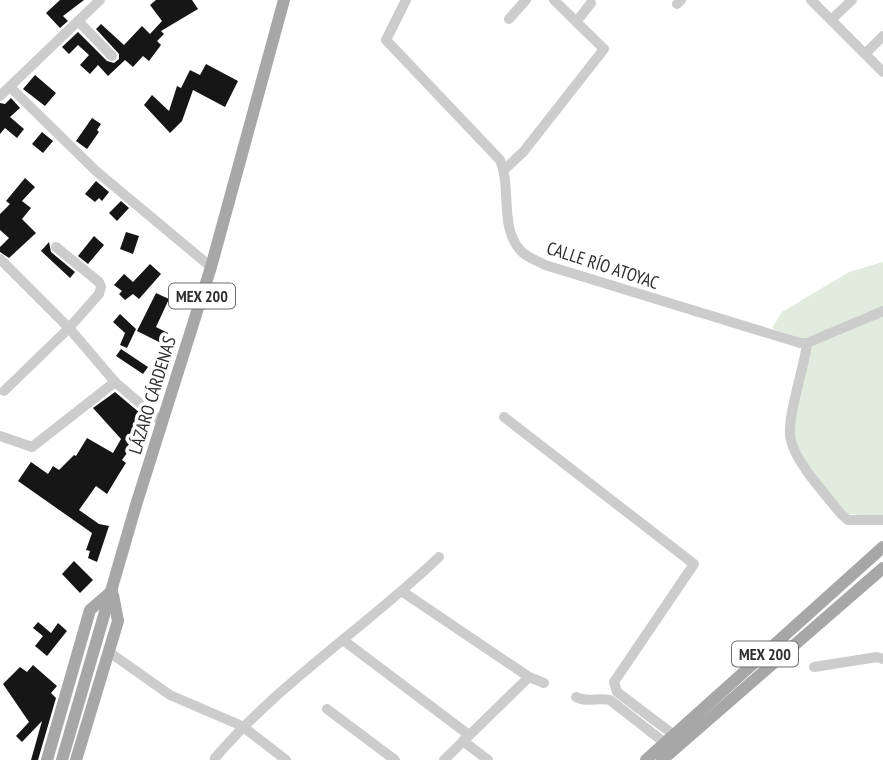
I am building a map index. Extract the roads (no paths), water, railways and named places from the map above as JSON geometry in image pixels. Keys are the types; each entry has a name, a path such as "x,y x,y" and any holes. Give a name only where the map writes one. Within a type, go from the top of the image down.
{"main road":[{"name":"LÁZARO CÁRDENAS","path":"62,760 211,267 284,0"},
{"name":"MEX 200","path":"646,760 883,547"},
{"name":"MEX 200","path":"662,760 883,568"},
{"name":"MEX 200","path":"76,760 118,621 112,590"},
{"name":"MEX 200","path":"47,760 90,610 112,590"}],"street":[{"path":"0,96 100,0"},
{"name":"CALLE RÍO ATOYAC","path":"406,0 386,40 500,160 504,170 511,233 522,253 545,265 800,344 807,343"},
{"path":"509,19 526,0"},
{"path":"811,0 883,72"},
{"path":"831,20 848,1"},
{"path":"504,170 524,151 604,49 561,2"},
{"path":"576,21 591,3"},
{"path":"78,20 112,56"},
{"path":"865,54 883,36"},
{"path":"10,87 96,171 211,267"},
{"path":"4,391 69,328 102,287 56,247"},
{"path":"0,258 69,328 115,382 162,422"},
{"path":"883,311 807,343 790,440 812,476 848,520 883,520"},
{"path":"0,436 32,447 115,382"},
{"path":"504,416 694,564 614,682 617,692 670,739"},
{"path":"215,760 242,726 402,592 439,557"},
{"path":"402,592 529,677 544,683"},
{"path":"343,640 466,738 488,760"},
{"path":"109,652 170,695 242,726 286,760"},
{"path":"814,667 877,657 883,659"},
{"path":"444,760 529,677"},
{"path":"576,697 590,701 602,698 610,700 670,739"},
{"path":"327,709 395,760"}]}
